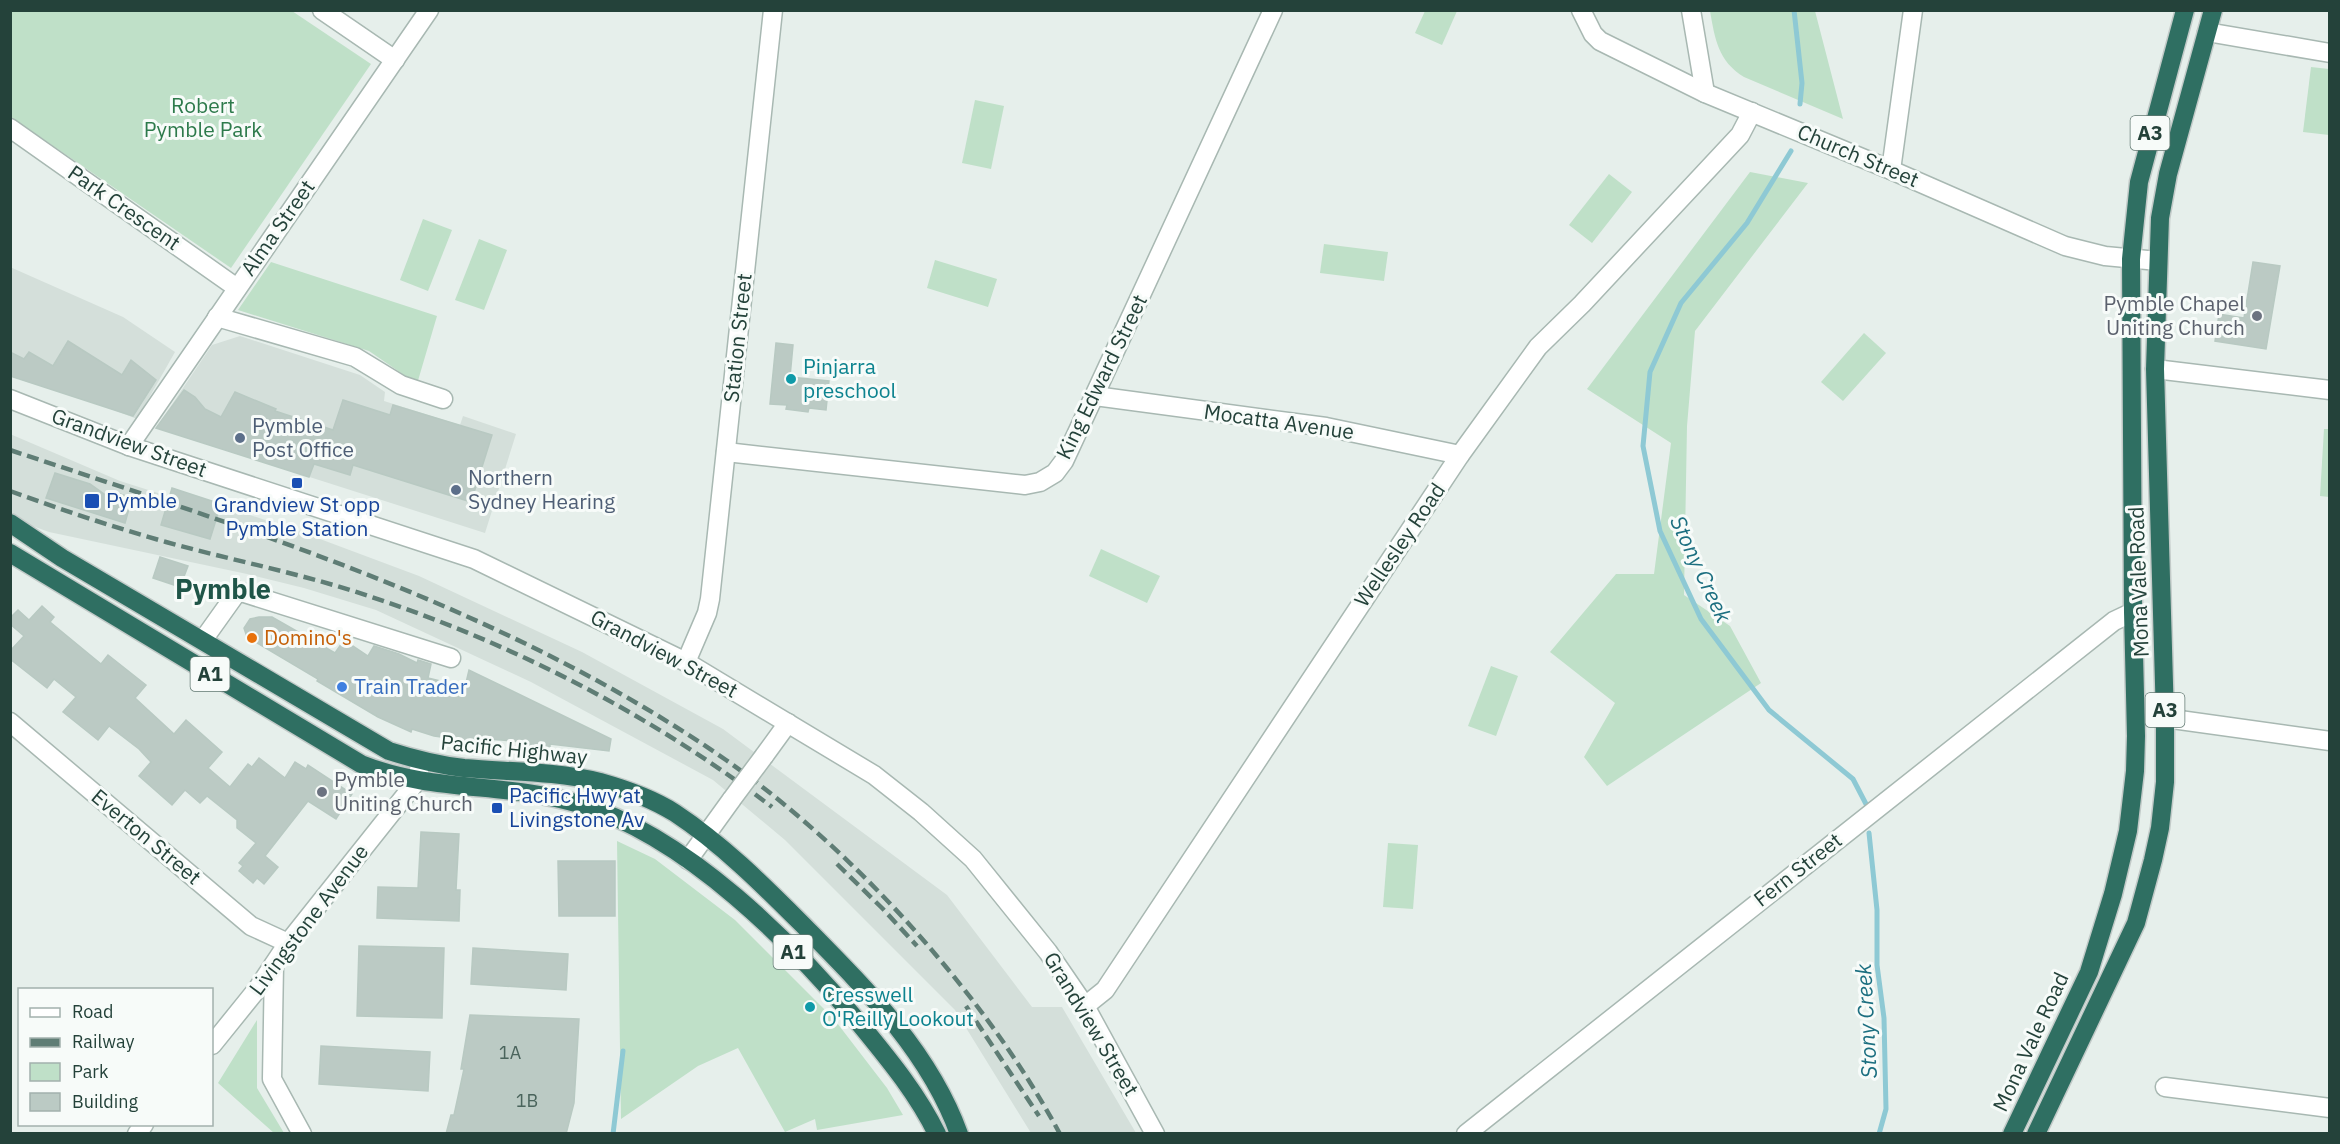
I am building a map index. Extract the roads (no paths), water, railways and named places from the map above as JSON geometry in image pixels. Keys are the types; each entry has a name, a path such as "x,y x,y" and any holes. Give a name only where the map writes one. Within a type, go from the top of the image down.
{"highway":[{"name":"Mona Vale Road","path":"2012,1134 2089,972 2113,894 2128,831 2135,771 2136,736 2131,259 2141,171 2185,10"},
{"name":"Mona Vale Road","path":"2036,1134 2136,923 2160,828 2165,782 2166,718 2155,369 2157,261 2160,218 2168,174 2213,10"},
{"name":"Pacific Highway","path":"10,523 62,558 381,747 421,762 465,768 560,774 600,783 662,806 705,834 774,896 881,1008 916,1052 939,1090 959,1134"},
{"name":"Pacific Highway","path":"10,553 361,764 416,782 546,795 581,804 630,825 688,860 726,889 827,984 896,1068 919,1101 937,1134"}],"street":[{"path":"322,10 395,60"},
{"name":"Alma Street","path":"129,446 429,10"},
{"name":"Station Street","path":"686,662 707,613 710,598 772,10"},
{"name":"King Edward Street","path":"726,452 1025,485 1040,482 1055,473 1064,461 1095,396 1273,10"},
{"name":"Church Street","path":"1581,10 1600,41 1705,93 1891,170 2065,246 2105,256 2157,261"},
{"path":"1691,10 1705,93"},
{"path":"1891,170 1913,10"},
{"path":"2207,32 2330,52"},
{"name":"Wellesley Road","path":"1085,1006 1105,990 1460,455 1538,347 1582,304 1740,135 1752,112"},
{"name":"Park Crescent","path":"10,128 237,288"},
{"path":"217,317 355,357 401,385 443,399"},
{"path":"2155,369 2330,390"},
{"name":"Mocatta Avenue","path":"1095,396 1326,427 1460,455"},
{"name":"Grandview Street","path":"10,399 129,446 474,559 686,662 874,775 921,812 974,860 1048,952 1085,1006 1155,1134"},
{"path":"203,640 238,591 451,658"},
{"name":"Fern Street","path":"1466,1134 2114,621 2133,612"},
{"path":"2166,718 2330,741"},
{"name":"Everton Street","path":"10,722 251,926 288,943"},
{"path":"688,860 788,723"},
{"name":"Livingstone Avenue","path":"213,1044 274,965 288,943 416,782 421,762"},
{"path":"274,965 272,1079 302,1134"},
{"path":"2165,1087 2330,1108"}],"waterway":[{"name":"Stony Creek","path":"1794,10 1802,83 1800,104"},
{"name":"Stony Creek","path":"1791,151 1747,223 1681,303 1650,372 1643,446 1660,531 1701,619 1769,710 1853,779 1866,804"},
{"name":"Stony Creek","path":"1869,833 1877,910 1877,965 1884,1018 1886,1109 1879,1134"},
{"path":"613,1134 623,1051"}],"railway":[{"path":"10,450 288,545 470,618 558,660 643,707 726,760 808,824 908,923 1000,1037 1060,1134"},
{"path":"10,491 146,536 350,590 462,631 517,654 623,708 724,772 772,807"},
{"path":"837,864 917,946"},
{"path":"966,1006 1039,1116"}],"place":[{"name":"Pymble Chapel Uniting Church","path":"2257,316"},
{"name":"Pinjarra preschool","path":"791,379"},
{"name":"Pymble Post Office","path":"240,438"},
{"name":"Grandview St opp Pymble Station","path":"297,483"},
{"name":"Northern Sydney Hearing","path":"456,490"},
{"name":"Pymble","path":"92,501"},
{"name":"Domino's","path":"252,638"},
{"name":"Train Trader","path":"342,687"},
{"name":"Pymble Uniting Church","path":"322,792"},
{"name":"Pacific Hwy at Livingstone Av","path":"497,808"},
{"name":"Cresswell O'Reilly Lookout","path":"810,1007"}],"district":[{"name":"Pymble","path":"223,590"}],"park label":[{"name":"Robert Pymble Park","path":"203,118"}]}
